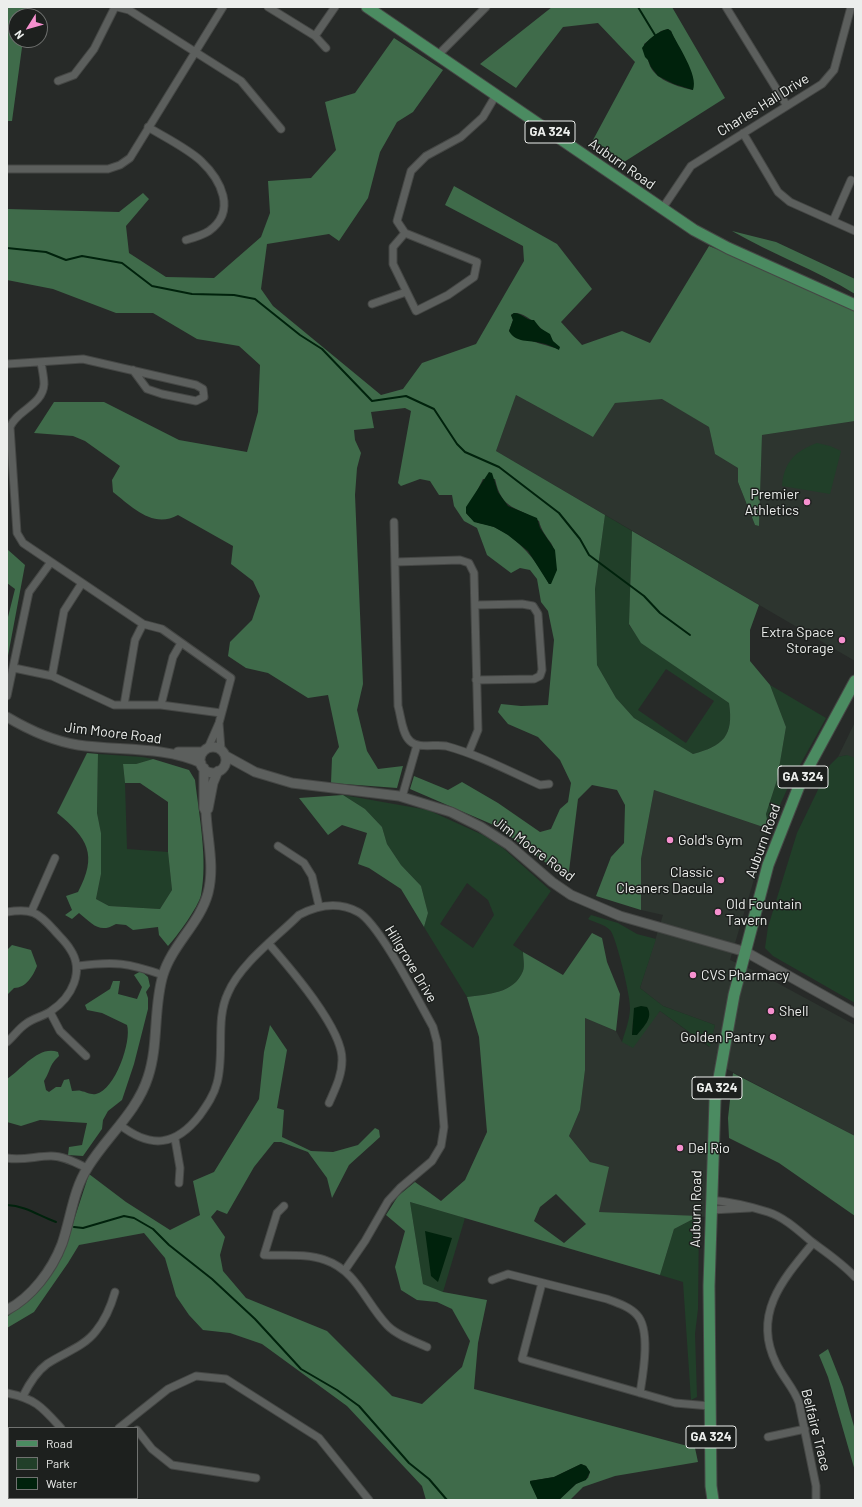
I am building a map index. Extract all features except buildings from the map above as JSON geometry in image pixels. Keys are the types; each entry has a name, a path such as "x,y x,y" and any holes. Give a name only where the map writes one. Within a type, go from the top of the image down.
{"main road":[{"name":"Auburn Road","path":"367,7 694,230 728,248 855,305"},
{"name":"Auburn Road","path":"713,1500 710,1406 709,1286 715,1100 734,995 768,865 801,781 855,681"}],"street":[{"path":"58,81 74,75 94,49 116,7 129,10 196,51 241,81 281,129"},
{"path":"7,169 108,169 120,165 130,158 223,7"},
{"path":"268,7 315,36 326,48"},
{"path":"315,36 335,7"},
{"path":"438,54 486,7"},
{"path":"726,7 787,106"},
{"name":"Charles Hall Drive","path":"662,209 690,166 822,84 834,70 850,7"},
{"path":"405,233 392,247 393,264 416,311 448,295 474,277 477,262 405,233 396,221 411,171 426,156 461,137 483,117 496,95"},
{"path":"148,127 201,160 222,186 226,204 221,219 209,231 186,240"},
{"path":"743,133 778,192 790,202 855,231"},
{"path":"833,221 851,180"},
{"path":"372,304 406,292"},
{"path":"7,364 83,359 132,370 196,385 203,389 204,397 196,401 162,394 147,389 132,370"},
{"path":"7,1310 26,1296 50,1268 62,1244 73,1202 87,1168 138,1099 151,1067 163,975 177,947 200,912 208,894 211,868 206,812 204,808 202,766 206,750 219,723 232,678 162,630 143,624 23,543 17,533 10,427 13,419 40,398 44,385 41,362"},
{"path":"394,522 398,706 405,733 409,741 417,745 440,745 469,752 540,785 549,784"},
{"path":"395,562 460,560 469,563 474,573 478,730 469,752"},
{"path":"7,696 29,592 51,562"},
{"path":"52,676 64,611 82,583"},
{"path":"475,605 522,604 533,606 538,614 542,670 540,676 534,679 476,680"},
{"path":"124,705 135,640 143,624"},
{"path":"161,705 173,657 181,643"},
{"path":"14,668 52,676 114,705 161,705 221,714"},
{"name":"Jim Moore Road","path":"7,717 45,736 64,743 173,754 202,766"},
{"path":"206,812 213,783 220,770 226,763 223,753 219,723"},
{"path":"402,797 417,745"},
{"path":"206,750 223,753"},
{"name":"Jim Moore Road","path":"173,754 177,752 206,750"},
{"name":"Jim Moore Road","path":"223,753 256,772"},
{"path":"202,766 210,772 220,770"},
{"name":"Jim Moore Road","path":"220,770 256,772 309,787 402,797 451,812 481,827 509,845 552,882 571,895 620,916 746,952 855,1013"},
{"path":"278,846 304,863 312,876 319,906"},
{"path":"32,910 55,858"},
{"name":"Hillgrove Drive","path":"120,1125 133,1135 149,1141 175,1138 188,1130 209,1103 218,1082 223,1013 227,994 237,975 299,915 319,906 332,905 358,912 376,929 433,1027 437,1042 444,1127 441,1146 432,1161 400,1188 388,1201 365,1241 345,1270"},
{"path":"7,912 32,910 45,920 70,949 78,966 71,991 63,1003 50,1012 27,1023 7,1042"},
{"path":"270,944 300,978 338,1040 342,1059 340,1078 329,1103"},
{"path":"78,966 105,962 131,964 163,975"},
{"path":"50,1012 60,1031 86,1056"},
{"path":"175,1138 180,1168 179,1183"},
{"path":"7,1158 17,1160 52,1156 67,1159 87,1168"},
{"path":"711,1205 750,1208 769,1212 814,1243 843,1265 855,1277"},
{"path":"284,1206 277,1213 264,1255 300,1256 324,1260 345,1270 357,1283 388,1326 426,1347"},
{"name":"Belfaire Trace","path":"814,1243 788,1274 774,1296 769,1311 767,1328 770,1347 776,1364 794,1391 805,1429 816,1486 816,1500"},
{"path":"492,1280 508,1274 608,1299 622,1304 637,1314 642,1322 644,1335 644,1370 640,1393"},
{"path":"542,1283 522,1359 675,1403 710,1406"},
{"path":"23,1396 33,1378 47,1365 97,1331 111,1305 115,1292"},
{"path":"120,1427 168,1389 196,1376 226,1379 318,1438 369,1500"},
{"path":"7,1393 23,1396 40,1404 60,1427"},
{"path":"130,1420 135,1427"},
{"path":"768,1437 805,1429"},
{"path":"138,1432 152,1450 172,1465 256,1478"}],"shaded area":[{"path":"7,7 25,7 8,8 8,48 22,48 12,121 7,121"},
{"path":"552,7 672,7 725,98 624,162 593,140 635,62 598,23 563,27 516,88 480,64","holes":["668,29 671,31 689,66 693,82 693,90 675,85 663,79 658,76 650,66 644,44 661,31"]},
{"path":"394,38 443,70 413,112 397,122 380,152 368,198 339,241 329,234 267,244 261,289 273,306 381,395 403,389 422,363 476,344 524,261 523,246 445,205 454,186 557,244 592,289 561,322 582,345 622,331 650,343 709,246 774,272 855,310 855,421 762,435 759,526 755,525 738,482 738,468 715,454 709,427 662,399 615,403 593,437 516,395 496,451 605,515 595,589 597,665 616,698 634,718 693,754 712,747 724,738 728,732 730,724 729,703 641,643 629,624 632,531 759,605 750,630 750,661 770,685 786,727 777,780 766,814 769,829 654,790 641,859 641,910 596,896 611,857 624,843 625,805 617,790 592,785 578,799 568,879 496,826 410,789 414,776 448,790 462,782 498,803 540,832 551,829 560,809 568,802 571,783 560,760 538,737 508,724 498,712 501,704 521,706 548,705 554,640 548,611 541,602 537,579 530,570 520,568 511,573 487,555 477,528 464,521 454,506 452,495 439,495 430,481 420,479 401,486 398,483 411,411 405,408 371,412 374,428 354,430 355,440 361,453 357,468 355,495 363,684 357,710 367,751 378,769 403,766 397,788 331,783 332,758 339,747 328,695 308,698 268,673 246,668 228,656 230,642 252,620 260,596 253,581 231,564 233,546 178,515 169,519 151,518 135,510 113,492 112,480 120,466 85,441 73,436 34,433 54,402 104,402 179,440 247,452 258,412 260,365 239,346 197,339 153,313 116,313 53,289 7,280 7,209 119,212 143,193 149,199 126,226 129,253 166,277 214,278 261,237 270,213 268,181 311,178 336,150 325,102 355,93","holes":["514,313 526,317 539,326 559,349 527,339 509,331 513,320 511,315","483,479 495,479 498,489 506,502 539,521 542,530 551,543 555,558 549,584 539,567 520,544 496,528 477,522 466,513"]},
{"path":"732,231 776,242 855,279 855,294 825,277"},
{"path":"516,395 593,437 615,403 662,398 709,427 715,454 738,468 738,482 755,525 759,526 762,435 855,421 855,661 496,451"},
{"path":"7,549 25,565 7,661 7,621 15,589 7,583"},
{"path":"855,722 855,765 847,755 838,757"},
{"path":"87,753 98,754 97,813 101,833 101,874 96,899 109,906 160,909 172,890 168,852 168,802 140,783 125,783 123,764 136,764 153,759 189,770 195,780 201,823 204,867 201,895 192,914 168,946 159,935 158,927 133,930 126,925 116,924 110,927 101,928 92,924 79,913 72,919 65,915 72,910 66,896 78,892 88,868 88,857 87,848 83,839 68,822 57,813"},
{"path":"654,790 769,829 730,960 757,972 855,1025 855,1136 721,1066 709,1217 599,1212 590,1162 569,1136 580,1110 585,1070 585,1018 616,1031 622,1042 660,1011 709,1047 715,1025 663,1006 640,988 663,915 641,910 641,859"},
{"path":"343,795 365,809 382,827 387,844 401,865 421,886 428,913 424,927 401,889 369,868 358,864 367,833 342,825 328,835 299,798"},
{"path":"592,933 602,938 607,962 620,994 616,1031 585,1018 585,1070 580,1110 569,1136 590,1162 609,1167 599,1212 699,1216 674,1229 660,1275 410,1202 423,1284 443,1292 487,1300 478,1343 474,1389 695,1448 698,1462 615,1476 583,1487 570,1500 559,1500 576,1484 588,1478 590,1472 586,1466 581,1464 554,1477 530,1481 538,1500 426,1500 422,1486 347,1406 262,1344 230,1333 203,1330 189,1315 176,1296 165,1258 144,1233 79,1245 34,1312 7,1328 7,1317 38,1290 62,1257 89,1174 126,1202 170,1230 200,1215 193,1181 214,1172 259,1099 264,1052 270,1025 287,1050 277,1108 284,1110 282,1137 311,1151 333,1152 358,1145 375,1128 379,1130 380,1137 349,1165 332,1198 327,1178 308,1152 281,1142 274,1142 254,1167 227,1214 217,1210 211,1217 225,1237 220,1255 223,1271 246,1298 327,1331 392,1396 422,1404 462,1367 470,1341 452,1309 437,1302 417,1300 401,1290 395,1267 405,1231 386,1215 398,1196 415,1182 441,1201 465,1180 487,1132 479,1037 467,997 491,994 507,989 519,979 524,969 523,952 563,975","holes":["556,1194 586,1224 564,1243 534,1221 540,1207"]},
{"path":"12,945 31,950 37,966 25,984 14,988 7,995 7,950"},
{"path":"141,971 148,977 150,986 146,992 148,998 148,1009 134,1064 122,1100 108,1111 103,1120 102,1129 83,1156 68,1155 69,1147 82,1145 87,1123 40,1120 21,1126 7,1122 7,1079 31,1059 44,1052 58,1052 59,1056 52,1065 44,1081 46,1090 49,1092 56,1087 61,1087 64,1080 69,1079 72,1091 92,1094 103,1091 110,1084 124,1053 127,1042 127,1025 102,1013 87,1010 85,1005 110,989 113,981 120,981 118,994 137,999 142,987 134,975"},
{"path":"733,1073 855,1136 855,1216 779,1163 729,1138 728,1118"},
{"path":"828,1349 843,1387 855,1430 855,1471 828,1377 819,1355"},
{"path":"8,1498 8,1499 61,1499 61,1500 7,1500"}],"green space":[{"path":"817,443 830,446 841,451 830,494 782,486 785,470 792,458 809,446"},
{"path":"605,515 632,531 629,625 642,643 729,703 730,724 728,732 719,743 693,754 634,718 616,698 597,665 595,589","holes":["666,669 714,701 686,743 638,710"]},
{"path":"770,685 826,718 790,783 769,829 766,814 777,780 786,727"},
{"path":"98,754 153,759 136,764 123,764 127,849 168,852 172,890 160,909 109,906 96,899 101,874 101,833 97,813"},
{"path":"847,755 855,758 855,1003 773,956 765,948 768,927 797,833 830,765 838,757"},
{"path":"343,795 428,810 483,835 503,848 551,891 513,945 523,952 524,969 519,979 507,989 499,992 467,997 424,927 428,913 421,886 401,865 387,844 382,827 365,809","holes":["467,883 488,900 494,915 473,948 440,924"]},
{"path":"591,915 618,923 637,934 656,939 640,988 663,1006 715,1025 710,1047 660,1011 633,1048 622,1042 630,1012 630,1002 623,968 616,943 610,930 603,925 588,919","holes":["647,1007 649,1011 648,1019 644,1026 637,1035 632,1035 633,1020"]},
{"path":"410,1202 465,1218 443,1292 423,1284"},
{"path":"699,1216 698,1309 695,1334 697,1397 691,1400 683,1282 660,1275 674,1229"}],"water":[{"path":"668,29 671,31 690,68 693,76 693,90 674,84 658,76 645,57 642,48 644,45 657,34"},
{"path":"514,313 534,320 540,328 550,334 553,341 560,347 559,350 543,343 515,338 509,331 513,320 511,315"},
{"path":"489,472 492,473 498,492 508,506 537,518 540,528 555,550 557,570 551,584 549,584 528,551 508,535 494,527 474,522 466,513 466,507"},
{"path":"641,1006 647,1007 649,1011 648,1019 645,1026 637,1035 632,1035 634,1008"},
{"path":"425,1231 452,1238 438,1282 431,1276"},
{"path":"581,1464 586,1466 590,1472 586,1480 576,1484 559,1500 538,1500 530,1481 554,1477"}],"waterway":[{"path":"638,7 655,35"},
{"path":"7,248 46,252 66,260 82,256 122,263 152,286 192,294 234,295 255,299 300,335 322,349 372,401 406,396 434,409 457,444 465,452 499,467 559,513 580,539 589,555 644,596 660,613 690,635"},
{"path":"7,1205 26,1209 56,1222"},
{"path":"74,1227 83,1228 124,1216 134,1218 153,1229 169,1245 212,1279 255,1319 301,1369 337,1390 359,1406 409,1463 429,1479 447,1500"}],"place":[{"name":"Premier Athletics","path":"807,502"},
{"name":"Extra Space Storage","path":"842,640"},
{"name":"Gold's Gym","path":"670,840"},
{"name":"Classic Cleaners Dacula","path":"721,880"},
{"name":"Old Fountain Tavern","path":"718,912"},
{"name":"CVS Pharmacy","path":"693,975"},
{"name":"Shell","path":"771,1011"},
{"name":"Golden Pantry","path":"773,1037"},
{"name":"Del Rio","path":"680,1148"}]}
